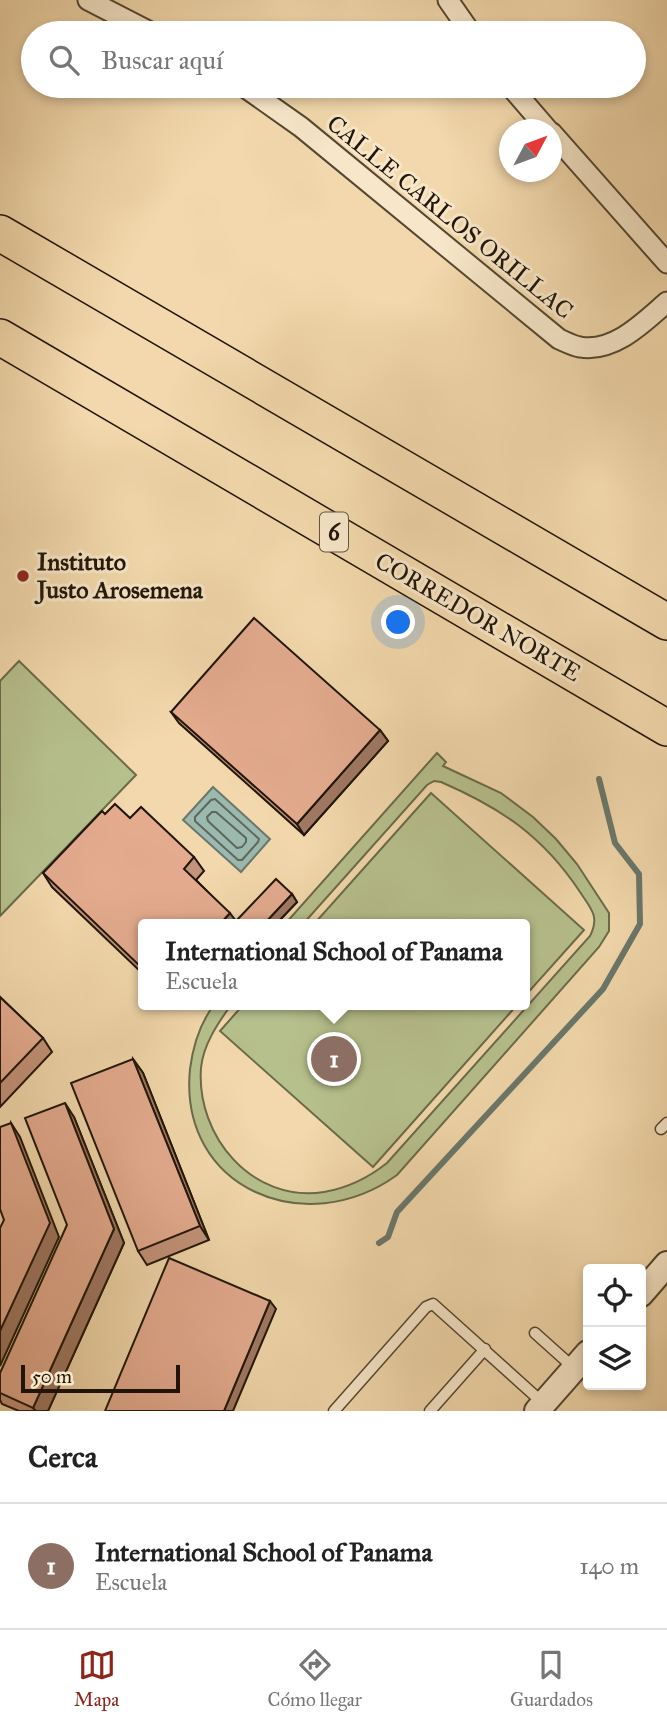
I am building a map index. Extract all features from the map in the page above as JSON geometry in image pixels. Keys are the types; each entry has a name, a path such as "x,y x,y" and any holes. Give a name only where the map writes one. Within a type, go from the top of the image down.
{"highway":[{"path":"0,233 667,622"},
{"name":"CORREDOR NORTE","path":"0,337 667,728"}],"street":[{"path":"88,0 129,21"},
{"path":"447,0 462,21"},
{"name":"CALLE CARLOS ORILLAC","path":"260,98 301,127 559,339 580,347 607,344 622,338 667,302"},
{"path":"521,98 539,119"},
{"path":"562,145 667,263"},
{"path":"646,1288 667,1264"},
{"path":"540,1407 581,1361"}],"lane":[{"path":"334,1411 426,1307 433,1304 485,1349 540,1407"},
{"path":"535,1333 581,1361"},
{"path":"430,1411 485,1349"}],"green space":[{"path":"19,661 136,775 0,916 0,681"},
{"path":"437,753 446,762 443,766 501,793 533,817 556,839 577,864 609,913 609,931 599,947 397,1175 361,1194 325,1203 288,1202 255,1192 226,1173 204,1145 192,1111 190,1069 198,1035 210,1010 228,1010 208,1043 201,1068 202,1093 208,1118 219,1140 234,1160 252,1176 274,1187 298,1193 324,1192 357,1182 387,1163 524,1010 530,1010 530,1003 590,936 594,923 588,903 566,872 536,839 483,802 434,781 427,785 307,919 289,919"},
{"path":"431,793 584,930 530,990 530,919 318,919"},
{"path":"239,1010 513,1010 373,1167 220,1031"}],"water":[{"path":"213,787 270,839 241,872 183,820"}],"building":[{"path":"254,618 380,730 297,824 171,712"},
{"path":"115,804 130,818 141,807 194,857 184,869 230,913 225,919 138,919 138,964 43,873 102,811 105,814"},
{"path":"276,879 292,894 269,919 238,919"},
{"path":"0,997 43,1038 0,1083"},
{"path":"133,1059 200,1226 138,1251 71,1083"},
{"path":"65,1103 114,1229 33,1408 0,1393 0,1373 67,1225 25,1118"},
{"path":"11,1123 50,1223 0,1331 0,1228 4,1220 0,1209 0,1127"},
{"path":"169,1258 270,1301 224,1411 105,1411"}],"waterway":[{"path":"379,1243 388,1237 397,1212 603,989 640,924 639,874 615,843 599,779"}],"place":[{"name":"Instituto Justo Arosemena","path":"23,576"},
{"name":"International School of Panama","path":"334,1059"}]}
